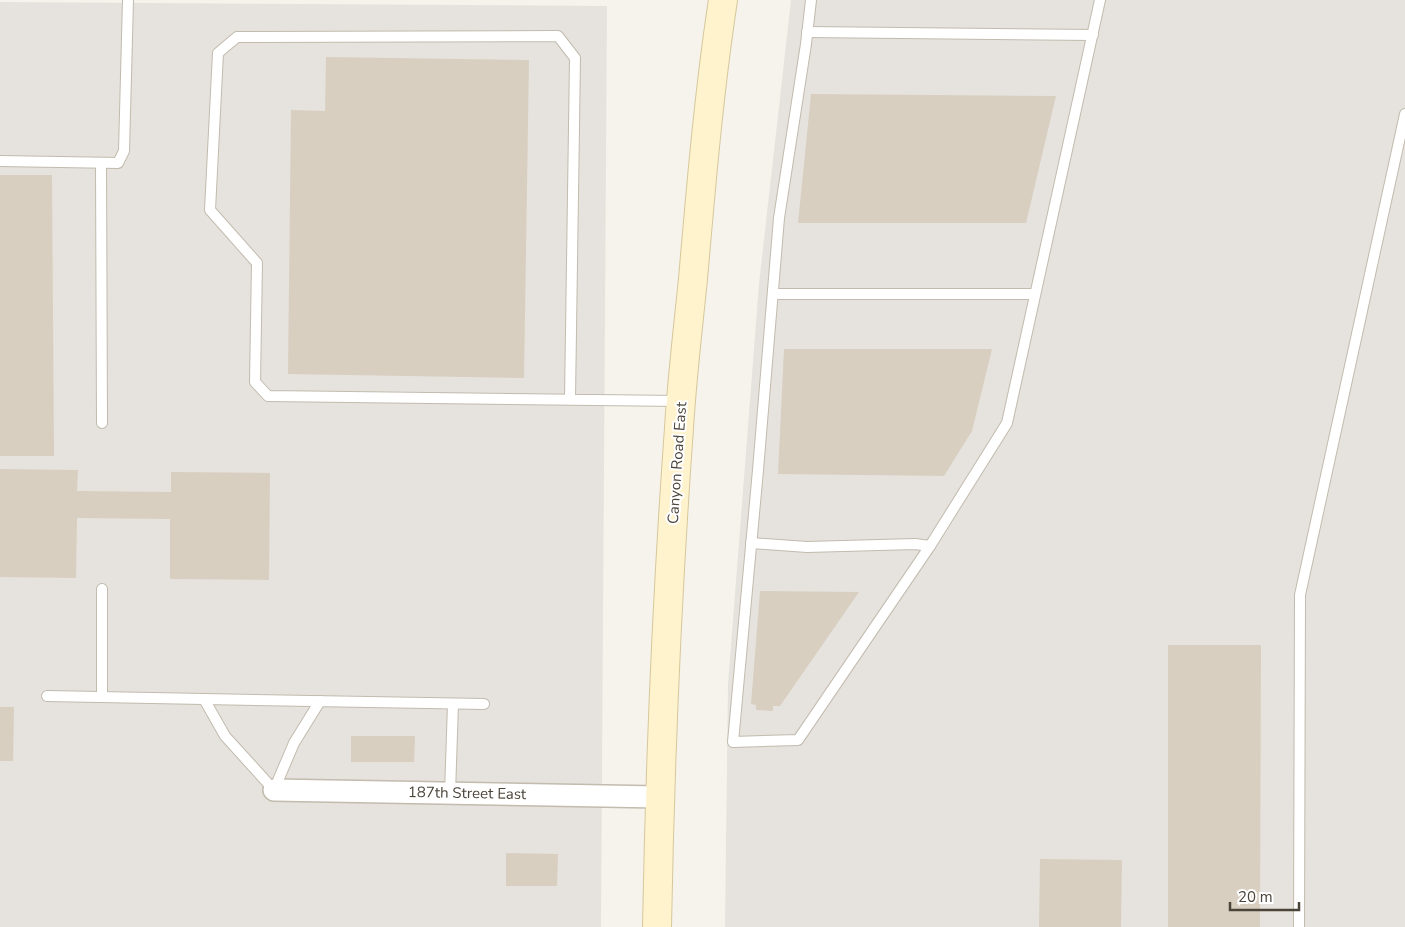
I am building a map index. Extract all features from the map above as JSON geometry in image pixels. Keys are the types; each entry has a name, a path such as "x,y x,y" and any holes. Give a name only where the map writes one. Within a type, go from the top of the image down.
{"main road":[{"name":"Canyon Road East","path":"657,927 664,693 681,401 702,173 723,0"}],"street":[{"name":"187th Street East","path":"274,790 660,797"}],"lane":[{"path":"0,161 118,163 124,151 128,0"},
{"path":"811,0 779,218 733,742 798,740 930,546 1007,423 1100,0"},
{"path":"807,32 1093,35"},
{"path":"570,400 575,58 558,36 237,37 218,53 210,210 257,263 255,382 268,396 570,400 681,401"},
{"path":"1299,927 1300,595 1405,114"},
{"path":"101,163 102,423"},
{"path":"773,294 1035,294"},
{"path":"751,543 807,547 915,544 930,546"},
{"path":"102,589 102,697"},
{"path":"47,696 484,704"},
{"path":"204,699 225,736 274,790 294,743 320,701"},
{"path":"450,793 453,704"}],"shaded area":[{"path":"791,0 1405,0 1405,927 725,927 728,684 759,284"},
{"path":"0,2 607,6 601,927 0,927"}],"building":[{"path":"326,57 529,60 524,378 288,374 291,110 325,111"},
{"path":"811,94 1056,96 1026,223 798,223"},
{"path":"0,175 52,175 54,456 0,456"},
{"path":"784,349 992,349 972,431 944,476 778,474"},
{"path":"0,469 78,470 77,491 171,492 171,472 270,473 269,580 170,579 170,519 77,518 76,578 0,577"},
{"path":"760,591 859,592 780,706 773,706 773,711 756,710 756,705 751,704"},
{"path":"1168,645 1261,645 1260,927 1168,927"},
{"path":"0,707 14,707 13,761 0,761"},
{"path":"351,736 415,736 414,762 351,762"},
{"path":"506,853 558,854 557,886 506,886"},
{"path":"1040,859 1122,860 1121,927 1039,927"}]}
